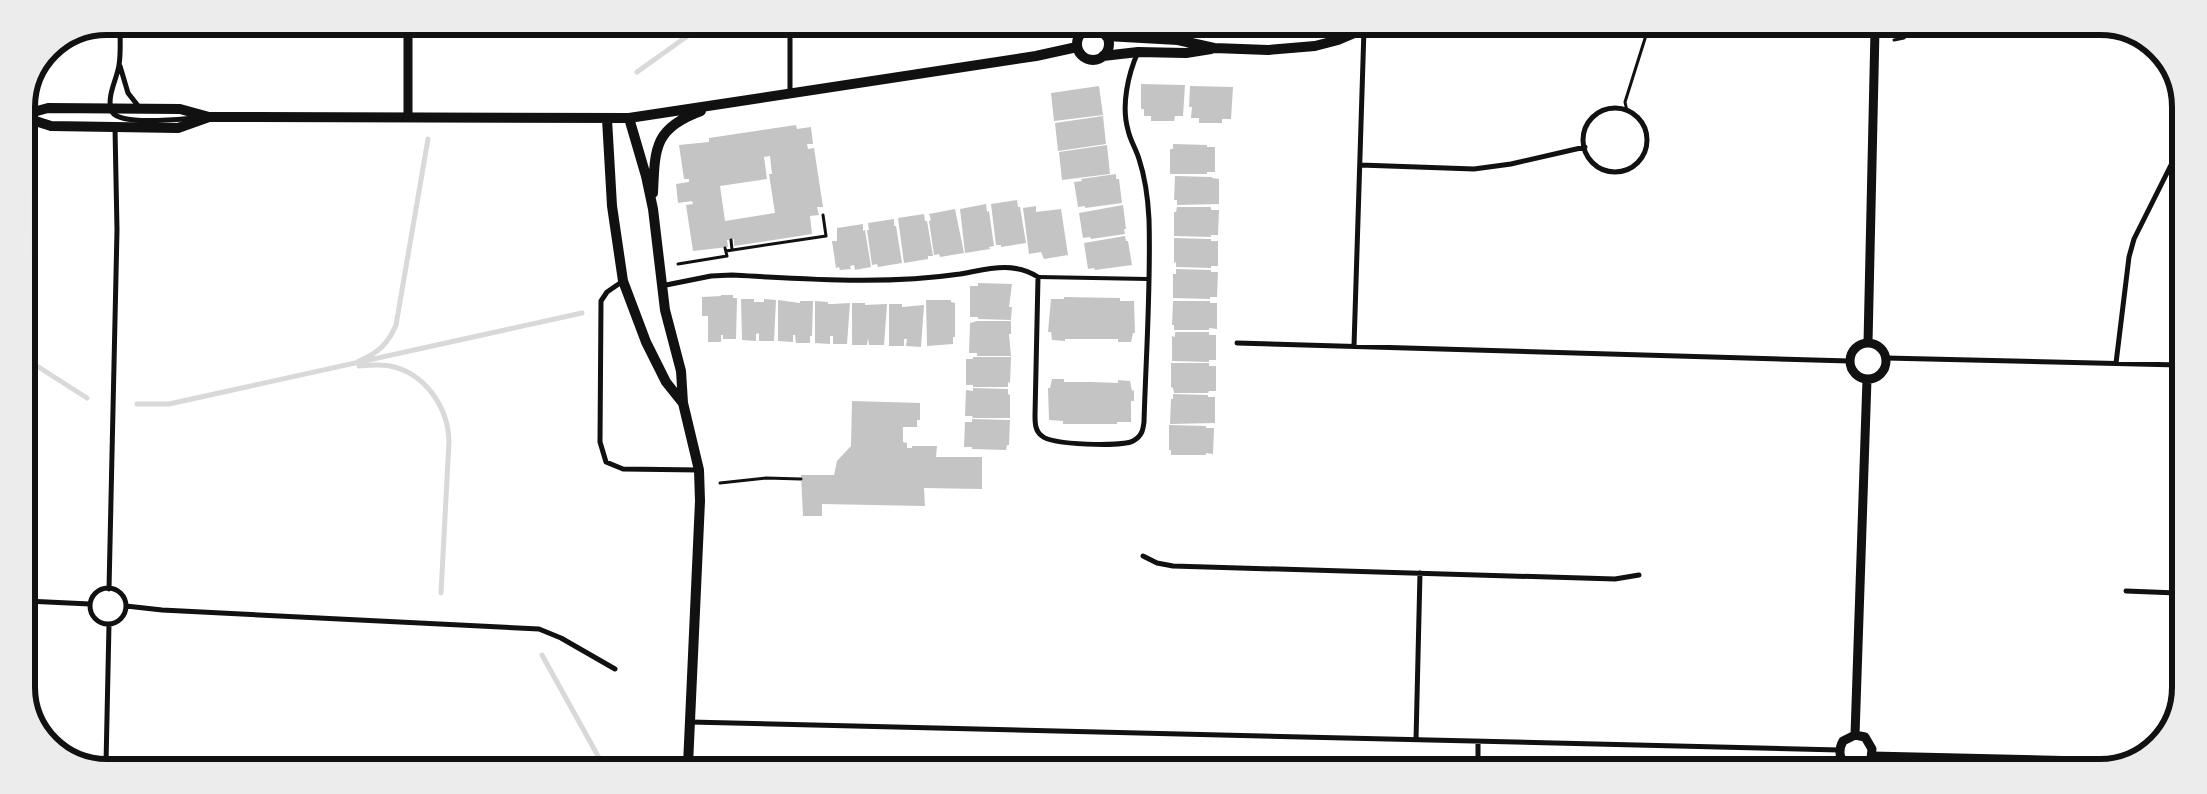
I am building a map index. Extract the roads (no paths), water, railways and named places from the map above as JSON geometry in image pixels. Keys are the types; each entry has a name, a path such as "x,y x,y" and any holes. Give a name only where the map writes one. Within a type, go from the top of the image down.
{"main road":[{"path":"1081,35 1077,47 1083,57 1093,60 1103,56 1138,52 1186,53 1214,48"},
{"path":"1103,56 1109,47 1106,36 1178,40 1214,48 1268,50 1315,46 1350,35"},
{"path":"35,112 48,108 180,109 209,117 629,118 1036,56 1077,47"},
{"path":"653,209 655,164 662,136 681,120 716,105"},
{"path":"35,121 51,126 178,128 209,117"},
{"path":"608,118 612,206 623,281 646,342 666,382 683,403"},
{"path":"629,118 646,176 653,209 665,310 681,371 683,403 699,470 700,501 688,759"}],"street":[{"path":"120,35 120,65 128,93 140,109"},
{"path":"408,35 408,117"},
{"path":"790,35 790,94"},
{"path":"1354,346 1364,35"},
{"path":"1868,342 1876,35"},
{"path":"661,286 695,278 725,275 865,281 915,280 1010,266 1017,267 1038,277 1035,415 1037,432 1044,438 1055,442 1130,442 1138,438 1143,430 1148,279 1149,218 1140,162 1128,131 1126,113 1129,76 1138,52"},
{"path":"120,65 111,92 111,109 114,115 130,120 209,117"},
{"path":"1606,110 1627,111 1640,120 1646,133 1646,149 1638,162 1625,170 1609,171 1595,164 1588,157 1585,147 1585,132 1593,118 1606,110"},
{"path":"109,589 117,230 115,128"},
{"path":"1360,165 1474,170 1511,164 1585,147"},
{"path":"2116,363 2129,257 2134,239 2172,163"},
{"path":"623,281 607,292 602,301 600,442 606,462 623,470 699,470"},
{"path":"1868,342 1882,349 1886,358 1881,373 1872,379 1856,376 1852,372 1849,362 1852,350 1862,343 1868,342"},
{"path":"1237,343 1849,362"},
{"path":"1886,358 2172,365"},
{"path":"1855,735 1867,379"},
{"path":"1143,556 1157,563 1173,566 1615,579 1639,576"},
{"path":"1416,740 1420,573"},
{"path":"109,589 121,594 126,606 121,619 108,624 95,618 90,604 96,593 109,589"},
{"path":"2126,592 2172,593"},
{"path":"35,601 90,604"},
{"path":"126,606 162,610 539,629 561,638 615,669"},
{"path":"106,759 108,624"},
{"path":"690,722 1056,729 1478,742 1839,750"},
{"path":"1842,759 1839,750 1846,738 1855,735 1868,740 1871,744 1872,754 1870,759"},
{"path":"1478,742 1478,759"},
{"path":"1872,754 2082,759"}],"lane":[{"path":"1038,277 1148,279"}],"waterway":[{"path":"637,72 689,35"},
{"path":"359,361 372,355 382,347 390,338 396,325 428,139"},
{"path":"137,404 169,404 582,313"},
{"path":"35,365 87,398"},
{"path":"359,366 390,366 414,376 432,393 444,416 448,428 449,441 441,593"},
{"path":"542,655 600,759"}]}
